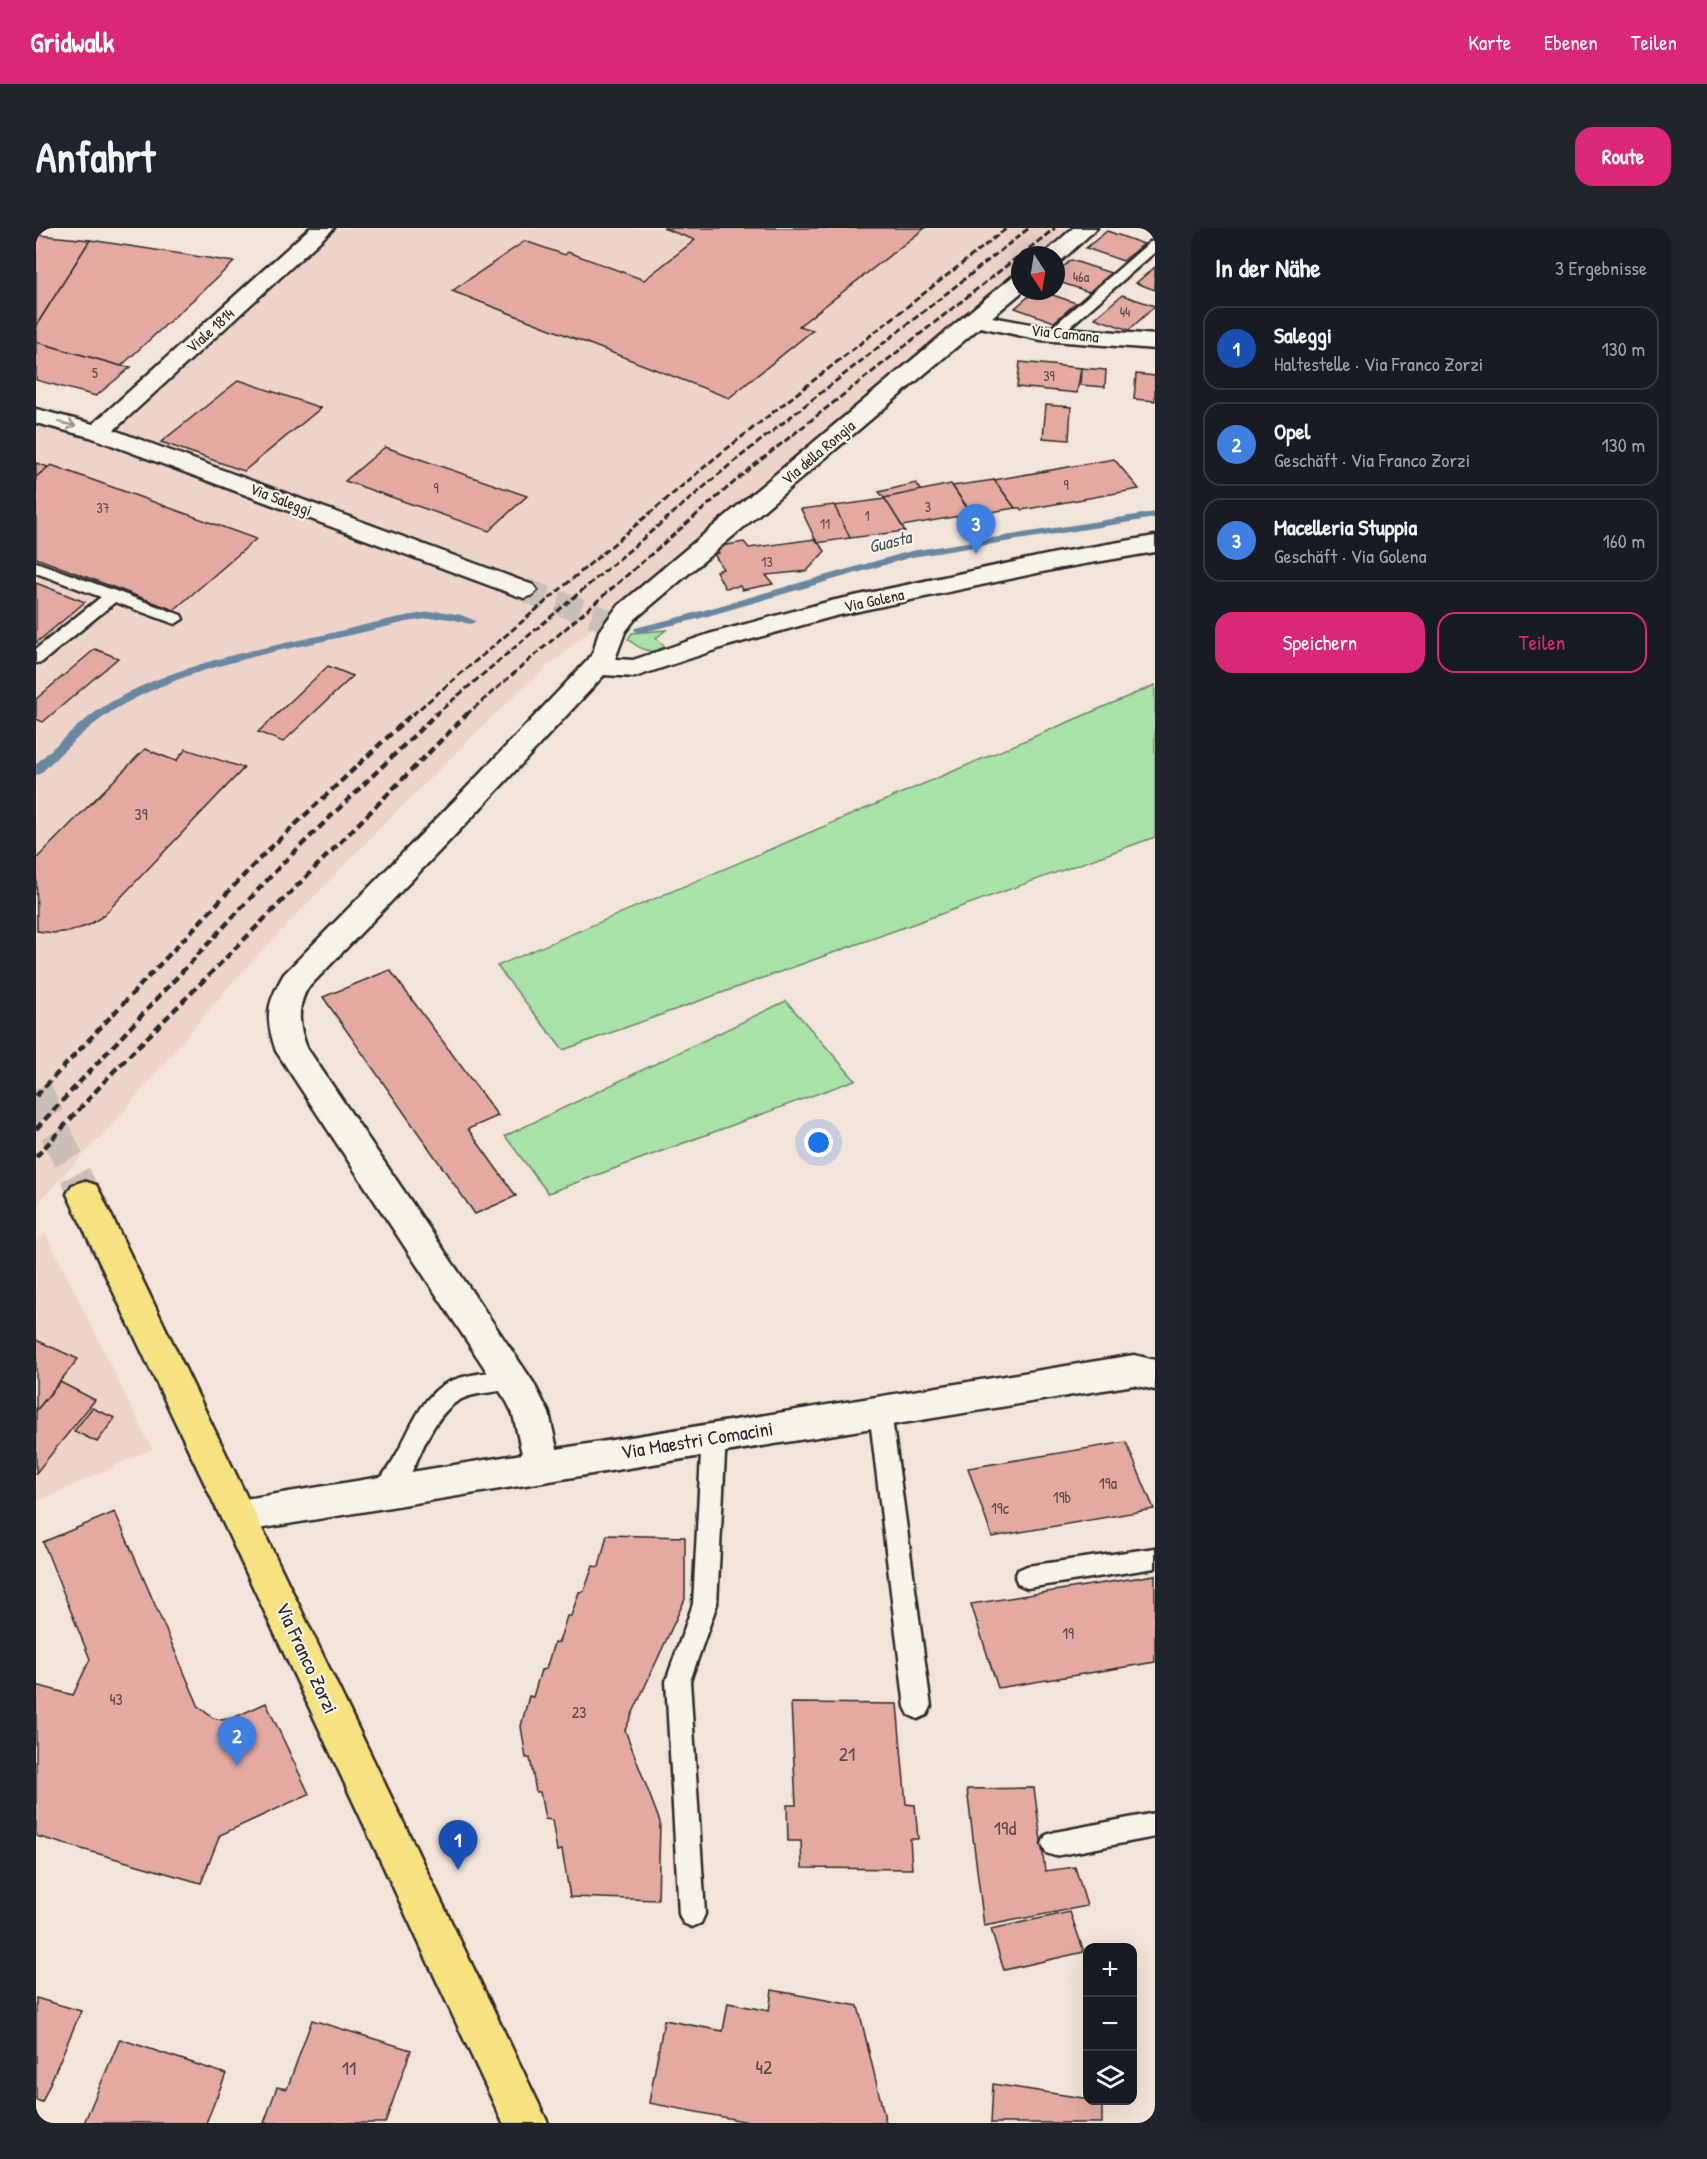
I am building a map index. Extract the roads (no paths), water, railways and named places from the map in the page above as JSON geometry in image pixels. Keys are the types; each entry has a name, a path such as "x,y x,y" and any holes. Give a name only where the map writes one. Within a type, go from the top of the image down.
{"main road":[{"name":"Via Franco Zorzi","path":"84,1194 526,2123"}],"street":[{"name":"Viale 1814","path":"98,432 323,228"},
{"path":"1065,246 1086,228"},
{"name":"Via della Rongia","path":"597,666 606,653 612,622 626,613 1011,289"},
{"name":"Via Camana","path":"975,319 1003,326 1054,333 1155,342"},
{"name":"Via Saleggi","path":"36,416 98,432 524,590"},
{"name":"Via Golena","path":"597,666 635,669 718,640 831,609 1061,560 1155,544"},
{"path":"543,1467 531,1413 512,1379 292,1051 283,1026 283,1002 295,982 466,806 597,666"},
{"name":"Via Maestri Comacini","path":"239,1516 543,1467 714,1436 1134,1370 1155,1375"}],"lane":[{"path":"1054,333 1155,245"},
{"path":"36,567 175,619"},
{"path":"36,658 113,596"},
{"path":"385,1492 405,1463 427,1418 449,1393 473,1384 512,1379"},
{"path":"880,1411 918,1707"},
{"path":"692,1914 678,1681 705,1604 714,1436"},
{"path":"1027,1577 1155,1558"},
{"path":"1055,1844 1155,1825"}],"waterway":[{"name":"Guasta","path":"639,630 690,618 911,554 1155,515"},
{"path":"36,771 76,734 108,709 175,676 234,658 416,617 449,615 471,621"}],"tunnel":[{"path":"524,590 606,620"},
{"path":"36,1089 84,1194"}],"railway":[{"path":"412,715 715,458 1007,228"},
{"path":"435,715 731,464 1029,228"},
{"path":"1032,246 1055,228"},
{"path":"466,715 747,471 1011,262"},
{"path":"36,1096 262,856 413,713"},
{"path":"36,1129 284,862 437,713"},
{"path":"36,1157 113,1072 466,715"}],"place":[{"name":"Macelleria Stuppia","path":"976,554"},
{"name":"Opel","path":"237,1766"},
{"name":"Saleggi","path":"458,1870"}]}
